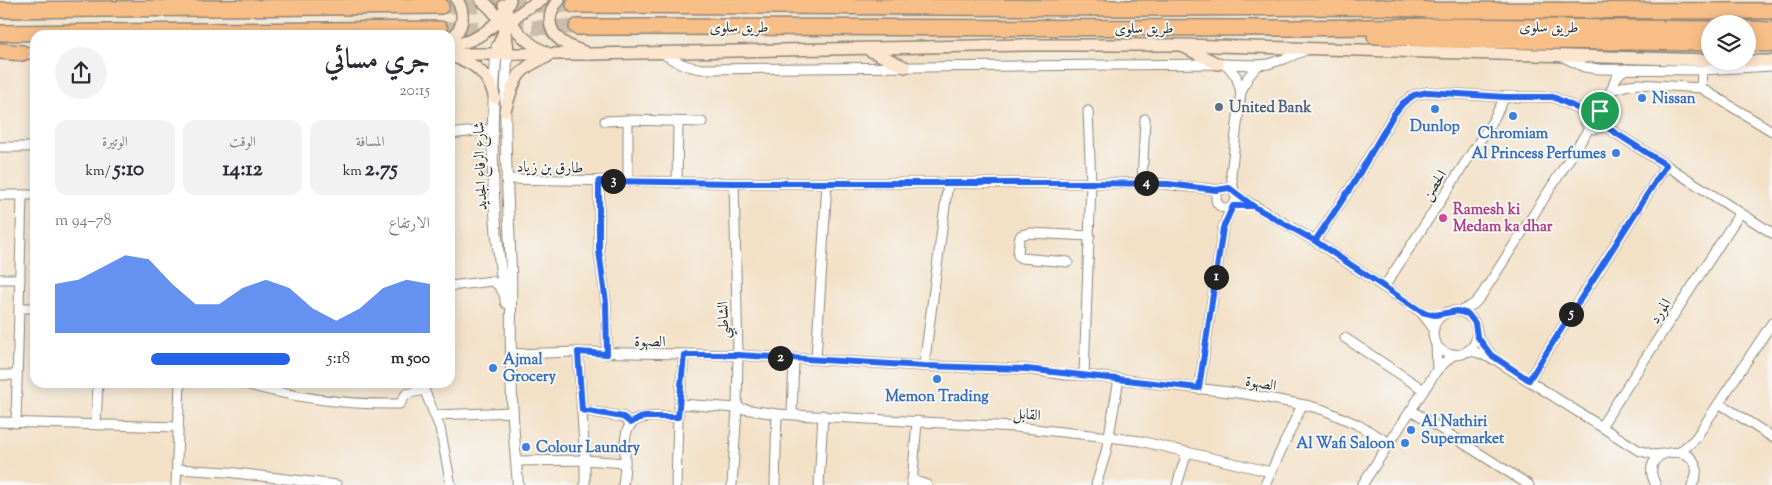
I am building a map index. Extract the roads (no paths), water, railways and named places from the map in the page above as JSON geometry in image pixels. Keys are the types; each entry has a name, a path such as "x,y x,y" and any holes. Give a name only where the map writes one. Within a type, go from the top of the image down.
{"highway":[{"path":"1383,7 1491,0"},
{"name":"طريق سلوى","path":"574,5 1123,8 1383,7 1429,10 1772,12"},
{"path":"0,10 441,6"},
{"name":"طريق سلوى","path":"577,27 1289,28 1444,26 1701,29"},
{"path":"1289,28 1371,36 1443,40 1701,43"},
{"path":"1756,29 1772,30"},
{"path":"0,33 30,33"},
{"path":"1756,43 1772,44"},
{"path":"0,53 29,53"}],"main road":[{"path":"455,36 461,27 462,18 461,7 457,0"},
{"path":"482,0 492,9 506,10 524,9 542,0"},
{"path":"559,0 552,9 550,27 565,44 590,54"},
{"path":"455,44 467,41 484,33 506,10"},
{"path":"502,54 506,10"},
{"path":"506,10 521,36 528,43 553,54"},
{"path":"1181,45 1222,64"},
{"name":"طريق سلوى","path":"455,55 1181,45 1701,60"},
{"path":"866,48 905,67"},
{"path":"505,111 518,75 535,62 553,54"},
{"path":"455,57 480,69 489,81 495,98"},
{"path":"1756,61 1772,61"}],"street":[{"name":"طريق سلوى","path":"661,52 680,64 691,68 703,69 1258,65 1277,62 1308,48"},
{"name":"شارع الرفاع الجديد","path":"502,54 495,98 493,129 494,180 501,268 511,331"},
{"name":"شارع الرفاع الجديد","path":"502,54 511,272 513,412 518,485"},
{"name":"طريق سلوى","path":"1562,57 1584,67 1599,69 1701,70"},
{"path":"1222,64 1236,76 1241,92"},
{"path":"1199,388 1223,228 1236,200 1231,174 1241,92 1248,77 1258,65"},
{"name":"طريق سلوى","path":"1756,67 1772,66"},
{"path":"1599,69 1607,76 1612,88"},
{"path":"1600,111 1608,98 1618,74 1626,69"},
{"path":"1700,88 1702,70"},
{"path":"1612,88 1639,84 1700,88 1770,128"},
{"path":"1315,241 1355,181 1394,114 1409,98 1428,92 1505,97 1553,97 1588,113"},
{"name":"الحصن","path":"1384,286 1492,122 1505,97"},
{"path":"1592,110 1600,111 1605,117 1603,125 1598,129 1590,127 1586,120 1588,113 1592,110"},
{"path":"1084,375 1092,183 1088,111"},
{"path":"1142,183 1145,119"},
{"path":"628,120 628,181"},
{"path":"605,121 702,122"},
{"path":"678,122 678,182"},
{"path":"1603,125 1772,233"},
{"path":"1461,312 1474,304 1481,296 1590,127"},
{"path":"455,133 493,129"},
{"path":"0,147 30,147"},
{"path":"1529,380 1666,165"},
{"path":"1223,228 1217,203 1217,194 1231,174"},
{"name":"طارق بن زياد","path":"506,179 734,183 1142,183 1221,189"},
{"path":"599,181 599,251 606,303 607,354"},
{"name":"الشاطبي","path":"732,485 738,355 734,183"},
{"path":"816,359 827,183"},
{"path":"924,366 948,183"},
{"name":"طارق بن زياد","path":"1194,188 1217,203"},
{"path":"1221,189 1229,188 1253,206 1315,241 1422,312 1434,329 1437,370"},
{"path":"0,195 30,195"},
{"path":"16,423 22,195"},
{"path":"1217,203 1224,209 1253,206"},
{"name":"المورد","path":"1602,425 1740,213"},
{"path":"1068,262 1021,258 1018,255 1021,235 1029,232 1090,236"},
{"path":"492,281 501,268"},
{"path":"0,279 20,279"},
{"path":"455,285 492,281 498,285 504,294"},
{"path":"1481,296 1475,323 1477,336 1491,355 1499,362"},
{"path":"18,308 30,308"},
{"path":"1422,312 1435,315 1450,311 1461,312 1470,317 1475,323"},
{"path":"1434,329 1438,319 1443,314"},
{"path":"1680,452 1695,439 1770,329"},
{"path":"1467,351 1473,346 1477,336"},
{"path":"1345,338 1424,390"},
{"path":"1436,342 1443,351 1454,354 1467,351 1476,352 1499,362 1602,425 1638,450 1650,463 1655,484"},
{"path":"578,352 585,485"},
{"name":"الصهوة","path":"511,354 578,352 738,355 924,366 1026,369 1246,394 1302,405 1324,410 1338,416 1390,443"},
{"path":"1366,484 1437,370 1454,354"},
{"path":"676,485 678,417 684,355"},
{"path":"792,414 794,359"},
{"path":"0,374 16,375"},
{"path":"1096,485 1106,452 1119,379"},
{"path":"96,424 98,388"},
{"path":"176,485 180,388"},
{"path":"257,388 321,399 376,404 400,404 406,394 418,388"},
{"path":"423,388 440,428 451,485"},
{"path":"1718,403 1772,437"},
{"name":"القابل","path":"680,404 737,408 777,414 823,415 1015,427 1109,437 1140,441 1271,472"},
{"path":"1265,485 1302,405"},
{"path":"582,410 623,417 631,423"},
{"path":"1411,410 1528,485"},
{"path":"436,415 513,412"},
{"path":"775,485 777,414"},
{"path":"819,485 823,415"},
{"path":"623,485 625,438 631,423 645,417 678,417"},
{"path":"917,421 912,483 927,485"},
{"path":"0,422 178,427"},
{"path":"1695,439 1694,463 1696,482"},
{"path":"1638,450 1655,455 1672,451 1680,452 1689,457 1694,463"},
{"path":"1177,485 1187,452"},
{"path":"1652,470 1662,454"},
{"path":"516,461 585,460 625,463"},
{"path":"177,469 265,480 337,485"}],"tunnel":[{"path":"441,6 574,5"},
{"path":"440,29 577,27"}],"place":[{"name":"Nissan","path":"1642,98"},
{"name":"United Bank","path":"1219,107"},
{"name":"Dunlop","path":"1435,109"},
{"name":"Chromiam","path":"1513,116"},
{"name":"Al Princess Perfumes","path":"1616,153"},
{"name":"Ramesh ki Medam ka dhar","path":"1443,218"},
{"name":"Ajmal Grocery","path":"493,368"},
{"name":"Memon Trading","path":"937,379"},
{"name":"Al Nathiri Supermarket","path":"1411,430"},
{"name":"Al Wafi Saloon","path":"1405,443"},
{"name":"Colour Laundry","path":"526,447"}]}
